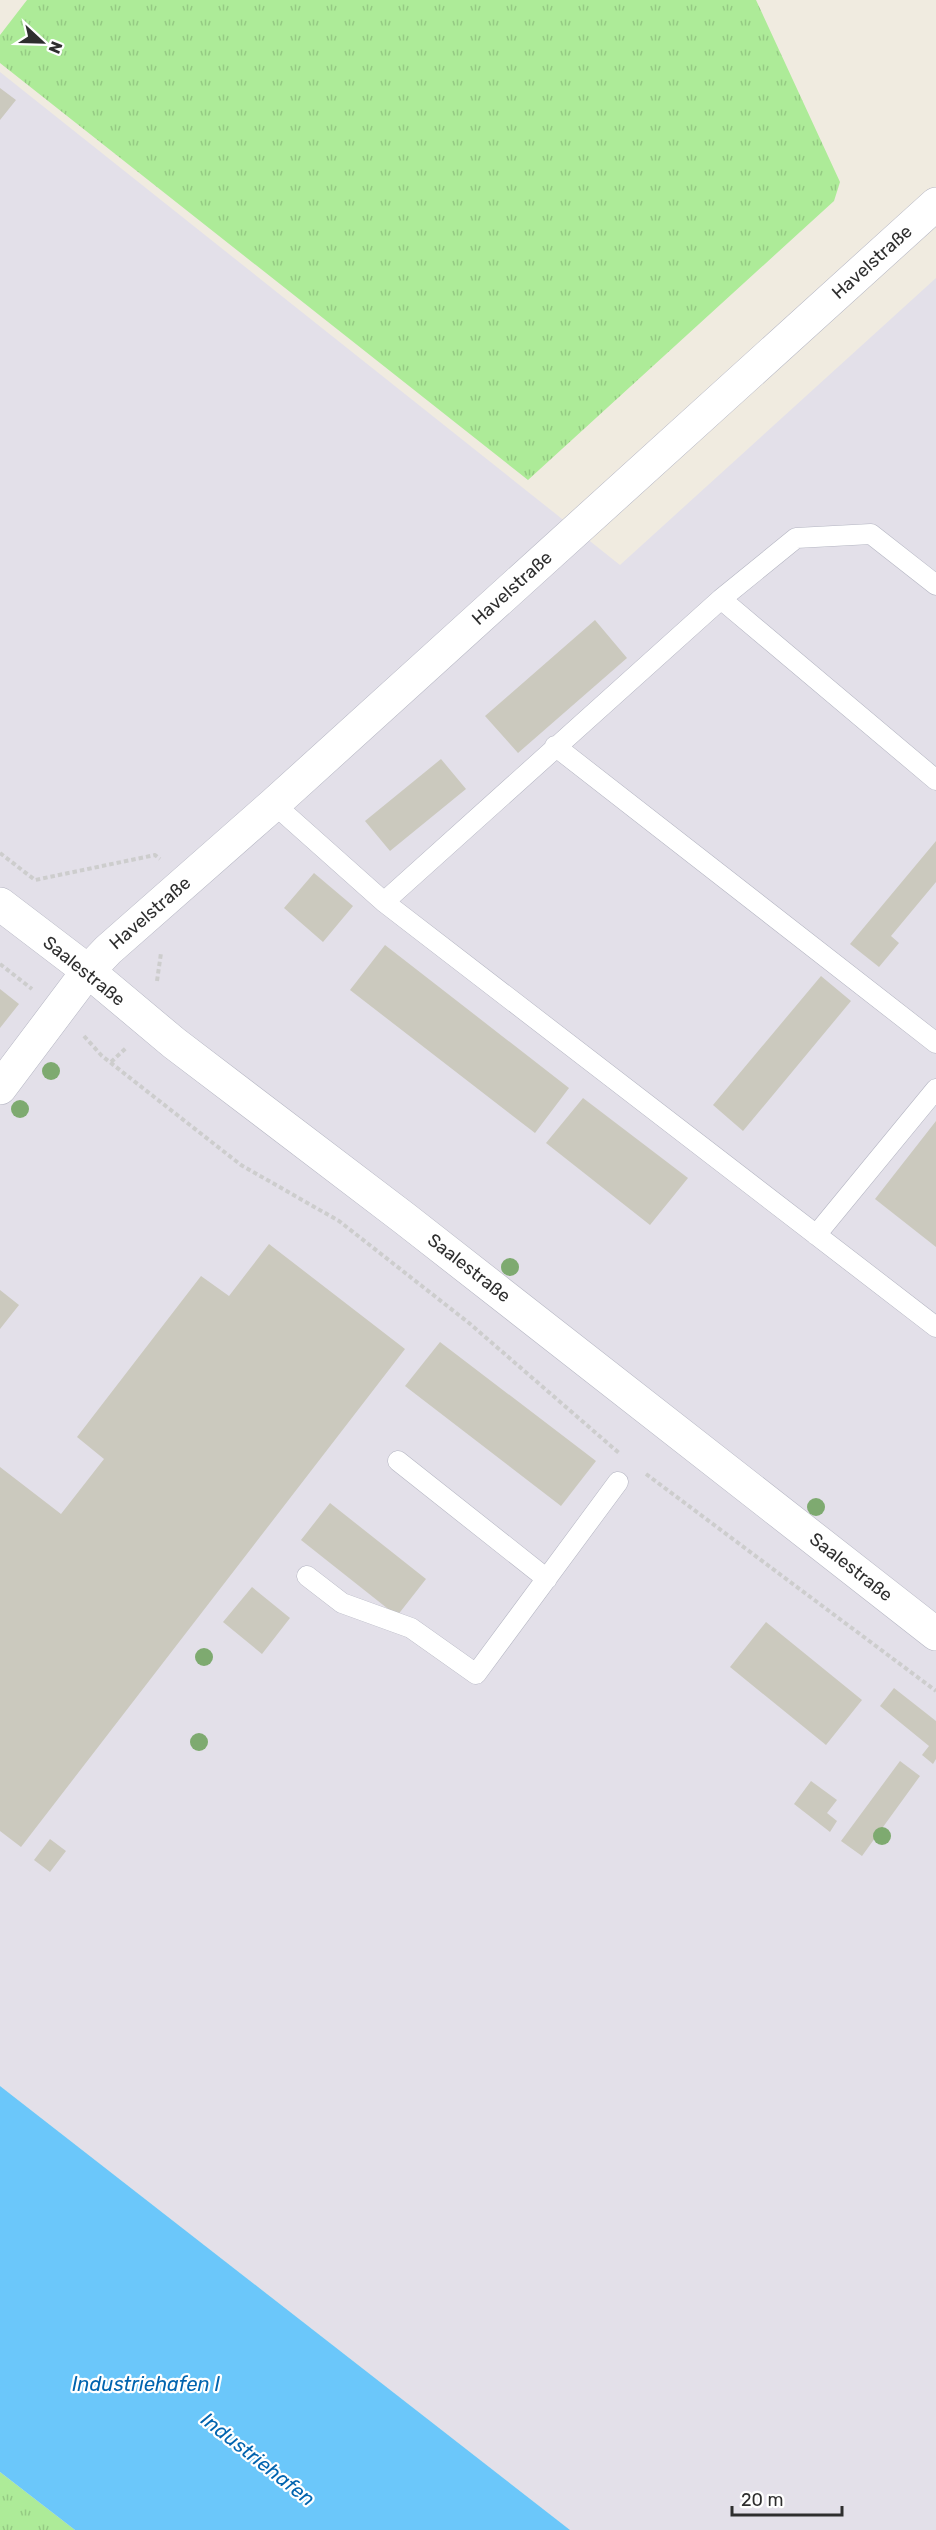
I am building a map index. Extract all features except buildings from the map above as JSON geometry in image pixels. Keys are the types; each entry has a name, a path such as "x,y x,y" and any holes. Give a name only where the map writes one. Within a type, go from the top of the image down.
{"street":[{"name":"Havelstraße","path":"0,1088 88,972 108,950 274,804 936,204"},
{"name":"Saalestraße","path":"0,904 88,972 166,1037 432,1240 936,1634"}],"lane":[{"path":"384,902 721,599 796,538 871,534 936,585"},
{"path":"721,599 936,780"},
{"path":"555,746 936,1043"},
{"path":"274,804 384,902 936,1327"},
{"path":"816,1235 936,1089"},
{"path":"398,1461 547,1579"},
{"path":"307,1576 342,1603 411,1628 476,1674 618,1482"}],"path":[{"path":"0,853 35,880 155,855 184,883"},
{"path":"0,964 38,993"},
{"path":"82,1035 102,1056 241,1165 339,1221 468,1323 622,1456"},
{"path":"641,1471 936,1691"}],"shaded area":[{"path":"0,72 620,565 936,278 936,2530 570,2530 0,2086"}],"green space":[{"path":"27,0 756,0 840,182 834,201 528,480 0,63 0,35"},
{"path":"0,2472 75,2530 0,2530"}],"water":[{"name":"Industriehafen I","path":"0,2086 570,2530 75,2530 0,2472"}],"water label":[{"name":"Industriehafen","path":"258,2459"}]}
